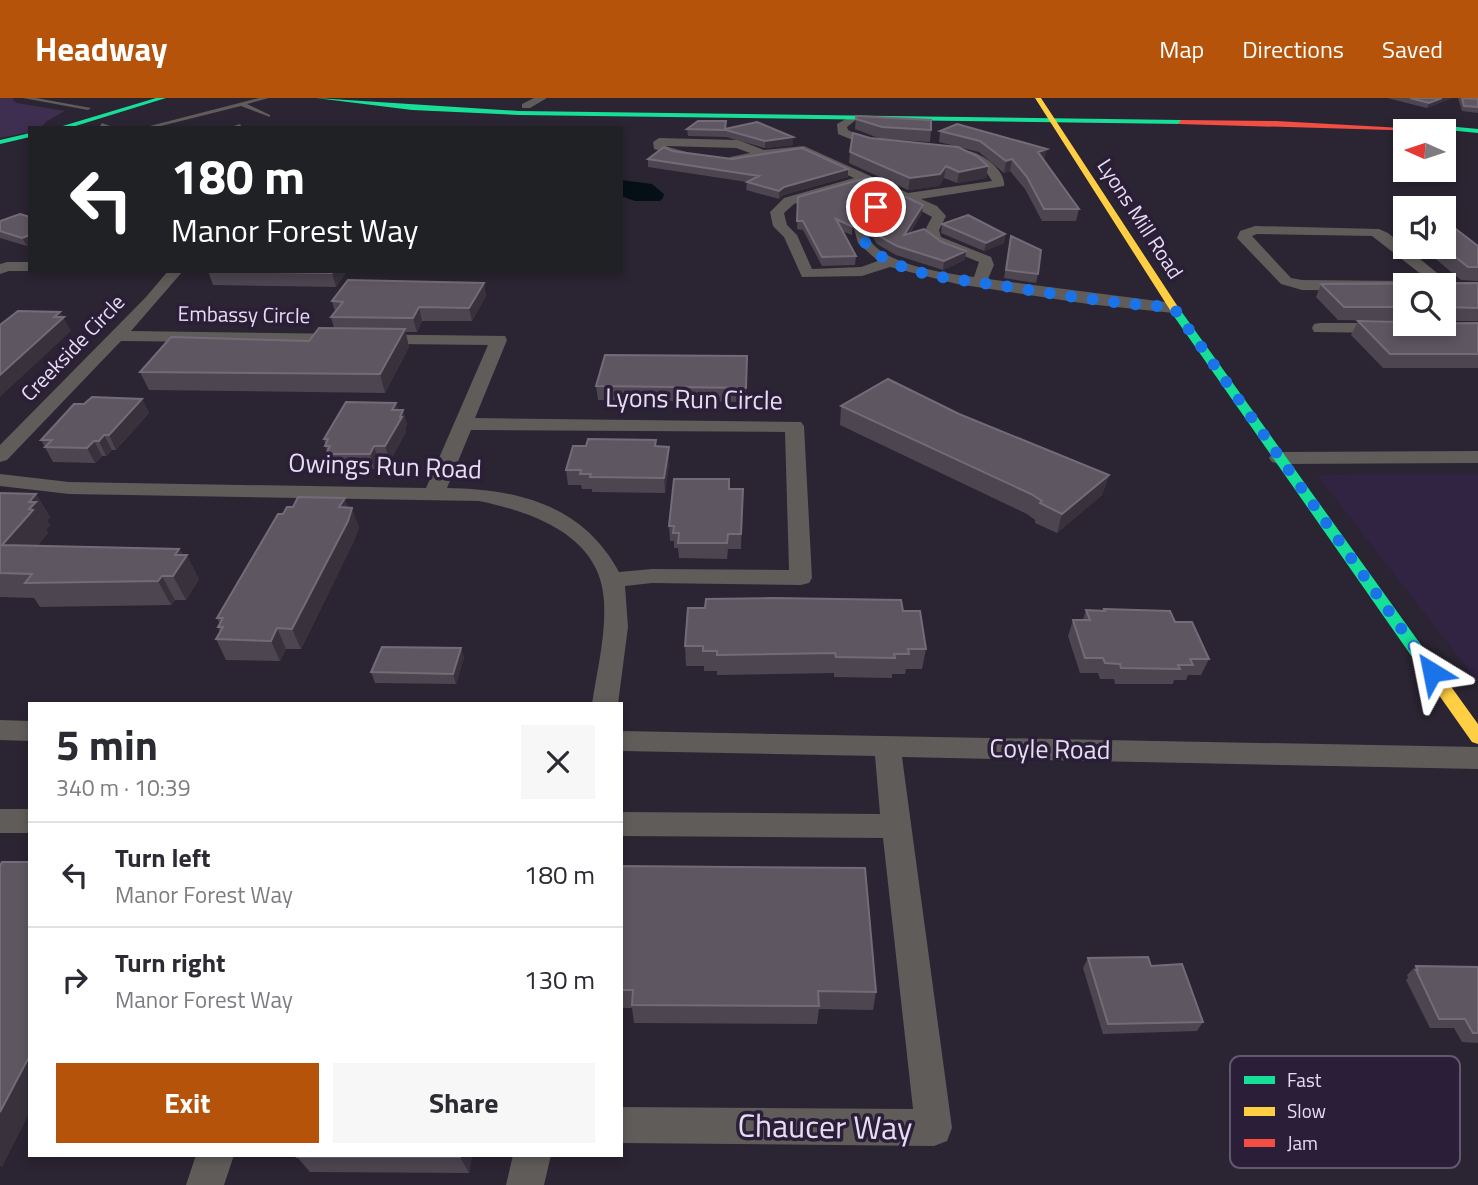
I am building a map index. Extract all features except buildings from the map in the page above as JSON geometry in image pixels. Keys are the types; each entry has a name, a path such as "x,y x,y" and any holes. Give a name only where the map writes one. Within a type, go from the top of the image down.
{"main road":[{"path":"319,98 398,107 508,113 851,118 1045,110 1393,129"},
{"path":"414,98 526,106 1309,115 1478,131"},
{"path":"104,126 170,100"},
{"path":"68,126 170,100"},
{"name":"Lyons Mill Road","path":"1045,110 1173,307 1478,737"},
{"path":"0,142 28,135"},
{"path":"1456,135 1478,137"},
{"path":"0,150 28,143"}],"street":[{"path":"526,106 542,98"},
{"path":"1471,98 1478,99"},
{"path":"851,118 841,126 846,135 862,142 894,143"},
{"path":"763,154 744,145 729,143 659,142 658,147 668,152 740,160 790,149 804,150 938,212 931,235 934,239 986,260 987,265 979,282"},
{"path":"948,150 987,165 995,173 999,183 909,198 876,207 861,220 859,230 868,247 892,262 931,275 1121,304 1173,307"},
{"path":"867,179 789,201 777,212 777,218 790,235 807,274 862,271 892,262"},
{"path":"1393,286 1317,287 1286,281 1244,238 1245,234 1255,230 1374,232 1434,273"},
{"path":"0,269 7,265 28,267"},
{"name":"Creekside Circle","path":"0,456 174,273"},
{"path":"1320,328 1393,328"},
{"name":"Embassy Circle","path":"117,336 499,340 434,494"},
{"name":"Lyons Run Circle","path":"464,424 794,426 801,578 652,576 611,580"},
{"path":"1279,458 1478,457"},
{"name":"Owings Run Road","path":"0,480 69,488 479,495 513,501 569,523 601,558 616,600 605,702"},
{"path":"0,730 28,731"},
{"name":"Coyle Road","path":"623,741 1478,758"},
{"name":"Chaucer Way","path":"623,1125 934,1128 887,745"},
{"path":"0,821 28,821"},
{"path":"623,824 895,826"},
{"path":"205,1185 214,1157"},
{"path":"525,1185 532,1157"}],"lane":[{"path":"26,98 88,108"},
{"path":"152,126 266,98"},
{"path":"242,104 268,116 254,122"},
{"path":"163,123 170,126"}],"shaded area":[{"path":"0,98 14,98 17,103 65,111 42,126 28,126 28,132 0,138"},
{"path":"623,180 652,184 664,194 660,201 635,201 623,197"},
{"path":"1478,474 1478,682 1317,475"}],"traffic: fast":[{"path":"67,126 163,98"},
{"path":"319,98 412,108 519,113 1181,122"},
{"path":"1456,129 1478,131"},
{"path":"0,142 28,135"},
{"path":"1177,313 1423,660"}],"traffic: slow":[{"path":"1038,98 1177,313"},
{"path":"1423,660 1478,737"}],"traffic: jam":[{"path":"1181,122 1276,123 1393,129"}],"route":[{"path":"876,207 861,220 859,230 862,238 877,254 909,269 931,275 1100,301 1173,307 1432,672"}]}
